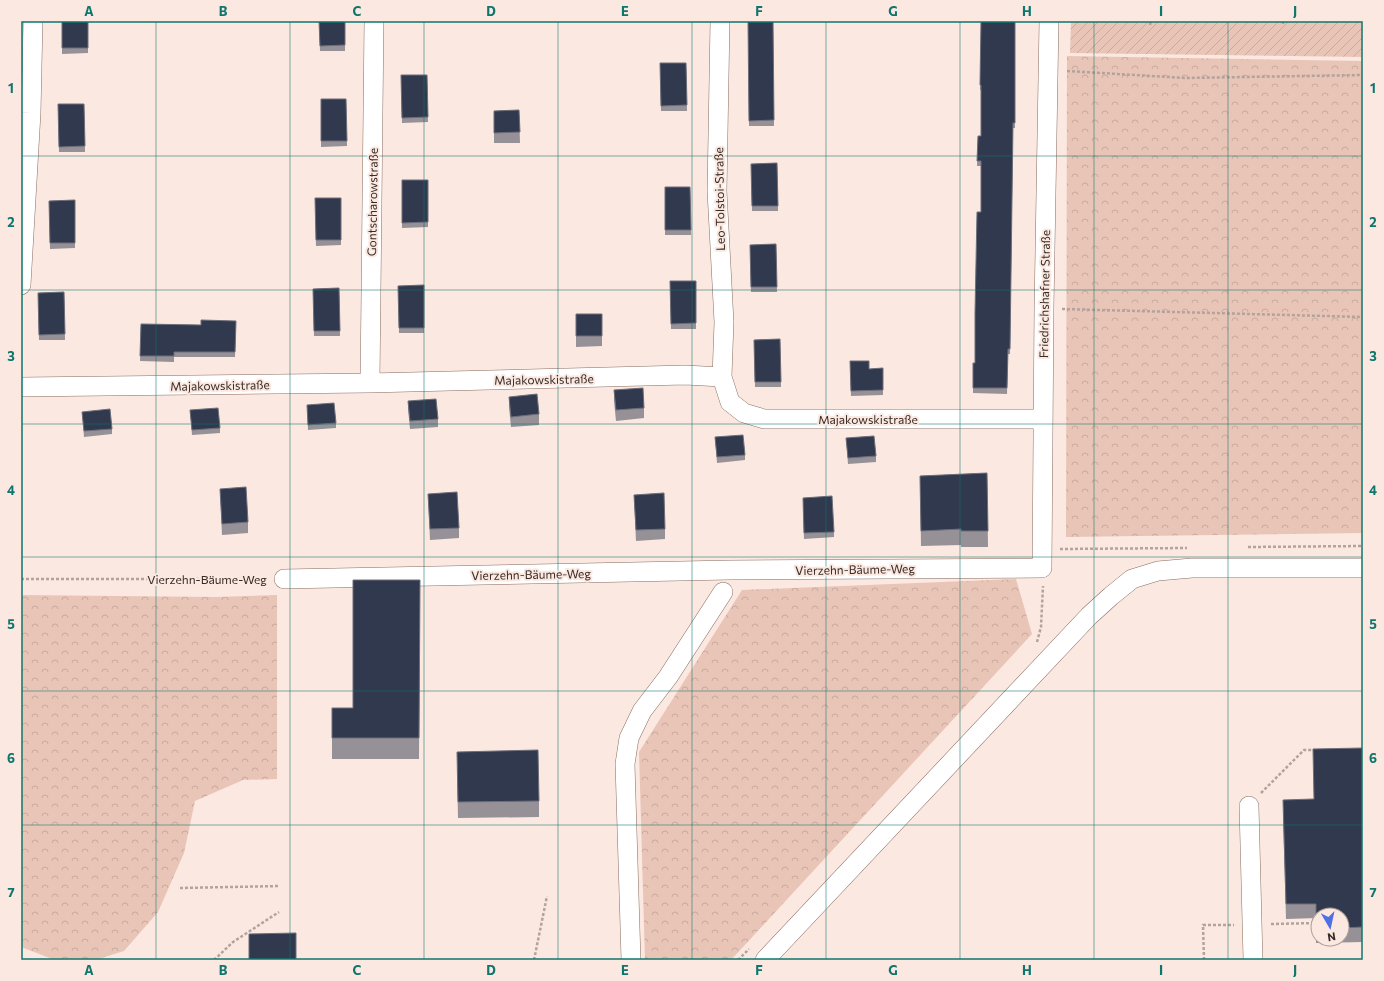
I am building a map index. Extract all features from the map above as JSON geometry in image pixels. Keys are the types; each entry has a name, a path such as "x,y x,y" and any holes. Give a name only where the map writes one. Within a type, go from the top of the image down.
{"street":[{"path":"21,285 31,113 33,21"},
{"name":"Gontscharowstraße","path":"370,383 374,21"},
{"name":"Leo-Tolstoi-Straße","path":"720,21 717,191 724,322 722,377"},
{"name":"Friedrichshafner Straße","path":"1042,568 1044,308 1049,21"},
{"name":"Majakowskistraße","path":"21,387 370,383 677,375 722,377 730,402 744,413 764,419 1043,419"},
{"name":"Vierzehn-Bäume-Weg","path":"284,579 722,571 1042,568"},
{"path":"765,960 1089,616 1132,579 1158,571 1192,568 1363,568"},
{"path":"631,960 625,764 629,738 642,711 668,677 723,592"},
{"path":"1249,806 1253,960"}],"path":[{"path":"1150,25 1151,21"},
{"path":"1048,69 1185,78 1363,75"},
{"path":"1044,308 1363,317"},
{"path":"1037,643 1041,627 1043,590 1042,568"},
{"name":"Vierzehn-Bäume-Weg","path":"21,579 284,579"},
{"path":"1249,806 1304,750 1319,750"},
{"path":"180,888 280,886"},
{"path":"534,960 547,896"},
{"path":"214,960 232,942 279,912"},
{"path":"738,960 749,949"}],"green space":[{"path":"1071,21 1363,21 1363,57 1070,53"},
{"path":"1067,56 1363,61 1363,533 1066,537"},
{"path":"1016,579 1032,634 731,960 645,960 639,752 742,590"},
{"path":"21,595 216,597 277,595 277,779 243,780 195,801 184,853 158,912 124,951 95,960 55,960 21,947"}],"building":[{"path":"62,21 88,21 88,48 62,48"},
{"path":"319,21 345,21 345,45 320,46"},
{"path":"748,21 773,21 774,120 749,121"},
{"path":"981,21 1015,21 1015,123 1013,123 1010,349 1008,349 1007,388 973,388 973,363 975,363 977,212 981,212 981,161 977,161 978,136 981,136"},
{"path":"660,63 686,63 687,105 661,106"},
{"path":"401,75 427,75 428,117 402,118"},
{"path":"321,99 346,99 347,141 321,141"},
{"path":"58,104 84,104 85,146 59,147"},
{"path":"519,110 520,132 494,133 494,111"},
{"path":"777,163 778,206 752,206 751,164"},
{"path":"402,180 428,180 428,222 402,223"},
{"path":"665,187 690,187 691,230 665,230"},
{"path":"315,198 341,198 341,240 316,240"},
{"path":"75,200 75,243 50,243 49,201"},
{"path":"776,244 777,287 751,287 750,245"},
{"path":"670,281 696,281 696,323 671,324"},
{"path":"424,285 424,328 399,328 398,286"},
{"path":"339,288 340,331 314,331 313,289"},
{"path":"64,292 65,334 39,335 38,293"},
{"path":"576,314 602,314 602,336 576,336"},
{"path":"201,320 236,321 235,352 174,352 174,356 140,356 141,324 201,325"},
{"path":"780,339 781,382 755,382 754,340"},
{"path":"850,361 869,361 869,369 883,368 883,390 851,391"},
{"path":"643,388 644,408 616,410 614,390"},
{"path":"537,394 539,414 511,417 509,397"},
{"path":"436,399 438,419 410,421 408,401"},
{"path":"334,403 336,423 308,425 307,405"},
{"path":"218,408 220,428 192,430 190,410"},
{"path":"110,409 112,429 84,431 82,412"},
{"path":"743,435 745,455 717,457 715,437"},
{"path":"874,436 876,456 848,458 846,438"},
{"path":"987,473 988,531 961,531 961,529 921,531 920,476"},
{"path":"246,487 248,522 222,524 220,489"},
{"path":"457,492 459,528 430,529 428,494"},
{"path":"664,493 665,529 636,530 634,495"},
{"path":"832,496 834,532 804,533 803,498"},
{"path":"353,580 420,580 419,738 332,738 332,708 353,708"},
{"path":"1363,748 1363,927 1350,928 1350,907 1316,907 1316,904 1286,904 1283,800 1314,799 1313,749"},
{"path":"538,750 539,801 458,802 457,752"},
{"path":"296,933 296,960 249,960 249,934"}]}
